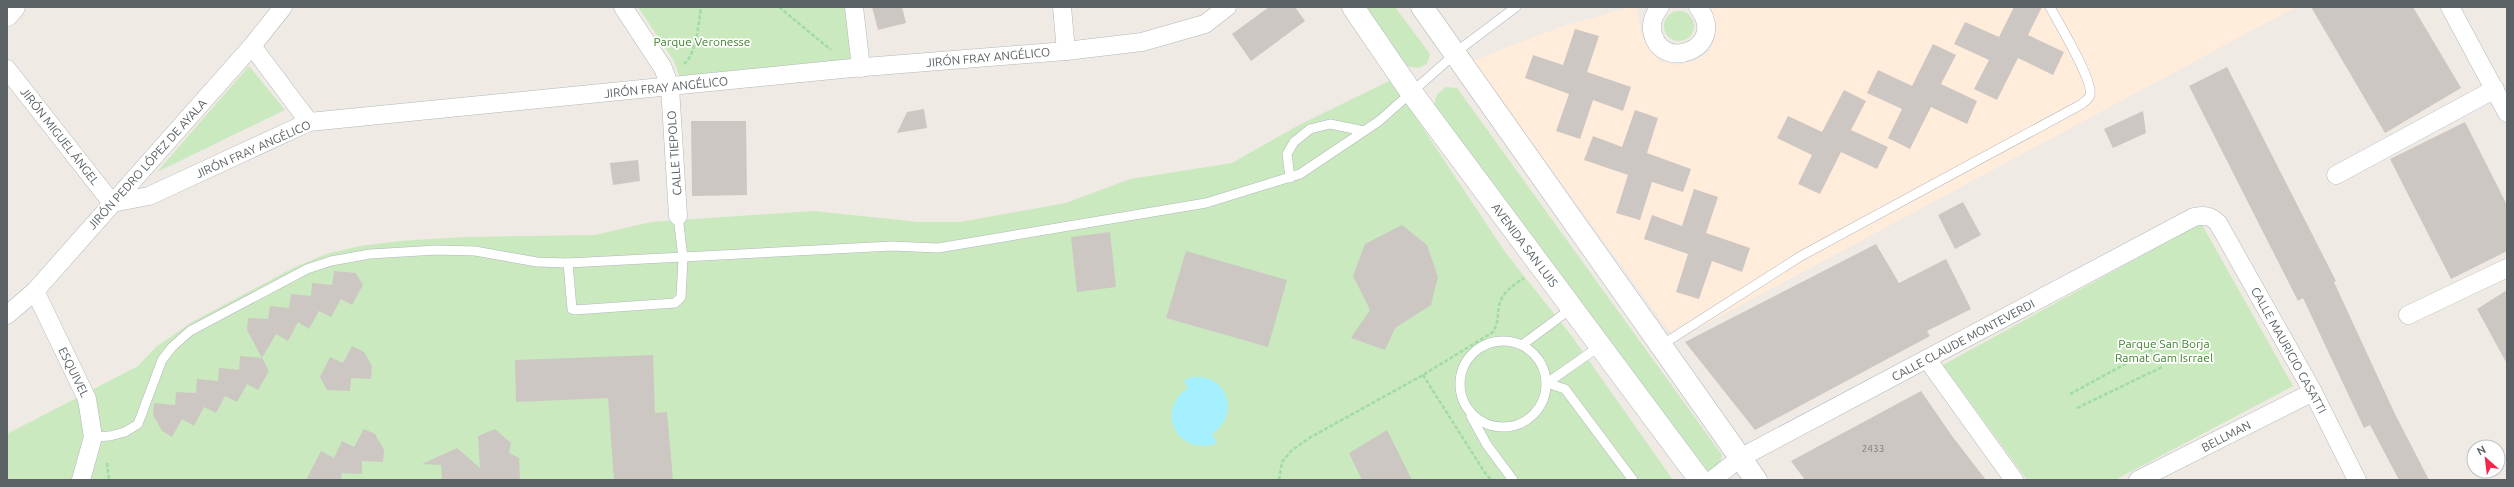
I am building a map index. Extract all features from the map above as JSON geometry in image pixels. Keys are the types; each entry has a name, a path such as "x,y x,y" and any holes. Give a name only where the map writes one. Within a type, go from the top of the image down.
{"main road":[{"path":"7,15 14,7"},
{"name":"AVENIDA SAN LUIS","path":"1352,7 1412,94 1700,480"},
{"path":"1422,7 1756,480"}],"street":[{"name":"JIRÓN PEDRO LÓPEZ DE AYALA","path":"7,315 35,291 252,46 283,7"},
{"name":"CALLE TIEPOLO","path":"623,7 663,68 670,87 678,216"},
{"path":"854,7 857,68"},
{"path":"1062,7 1066,51"},
{"name":"JIRÓN FRAY ANGÉLICO","path":"112,203 149,196 309,122 857,68 1066,51 1142,42 1205,24 1227,7"},
{"path":"1660,7 1653,19 1653,36 1664,49 1681,53 1697,47 1706,32 1706,23 1698,7"},
{"path":"2457,9 2507,113"},
{"path":"252,46 309,122"},
{"name":"JIRÓN MIGUEL ÁNGEL","path":"7,70 112,203"},
{"path":"2336,175 2495,89"},
{"name":"CALLE CLAUDE MONTEVERDI","path":"1712,480 1740,458 2194,217 2212,217 2218,223"},
{"name":"CALLE MAURICIO CASATTI","path":"2218,223 2313,392 2357,480"},
{"path":"2408,315 2507,268"},
{"name":"ESQUIVEL","path":"35,291 88,399 93,437 81,480"},
{"path":"1927,359 2014,480"},
{"name":"BELLMAN","path":"2138,480 2313,392"}],"lane":[{"path":"93,437 117,434 138,424 162,360 172,347 190,331 306,269 330,261 370,254 437,250 475,251 538,262 568,263 892,246 938,248 1206,203 1300,174 1364,131 1412,94 1456,54 1516,7"},
{"path":"1660,346 1801,256 2075,108 2090,97 2091,93 2087,77 2050,7"},
{"path":"1290,178 1287,154 1294,142 1310,129 1330,124 1364,131"},
{"path":"568,263 572,309 574,310 675,303 681,297 683,258 678,216"},
{"path":"1522,345 1572,308"},
{"path":"1467,409 1477,420 1490,426 1504,428 1518,426 1530,419 1540,409 1546,396 1547,383 1545,371 1540,360 1522,345 1508,341 1494,342 1479,345 1463,368 1460,382 1461,397 1467,409 1487,445 1513,480"},
{"path":"1547,383 1601,346"},
{"path":"1547,383 1565,389 1633,480"}],"path":[{"path":"663,68 685,64 696,36 701,7"},
{"path":"779,7 857,68"},
{"path":"1279,480 1282,462 1292,450 1310,437 1479,345 1493,332 1498,323 1499,306 1507,291 1540,265"},
{"path":"2070,394 2153,349"},
{"path":"2077,408 2162,367"},
{"path":"1423,375 1487,476 1493,480"}],"shaded area":[{"path":"1631,7 1636,7 1642,37 1650,51 1661,62 1679,65 1696,60 1709,52 1715,38 1715,20 1709,7 2296,7 1676,340 1472,61 1563,26"}],"green space":[{"name":"Parque Veronesse","path":"638,7 847,7 853,60 680,78 674,61"},
{"path":"1363,7 1395,7 1430,54 1427,64 1419,68 1405,66"},
{"path":"1679,11 1690,15 1694,26 1690,37 1679,41 1668,37 1664,26 1668,15"},
{"path":"249,66 285,110 157,172"},
{"path":"1391,80 1505,252 1571,335 1673,480 8,480 7,477 7,434 138,366 156,347 192,322 295,267 326,254 360,246 400,241 464,237 595,235 651,222 814,211 919,222 960,222 1066,203 1130,179 1232,163 1299,125"},
{"path":"1446,87 1457,88 1722,455 1720,465 1712,471 1701,469 1434,105 1437,94"},
{"name":"Parque San Borja Ramat Gam Isrrael","path":"2201,223 2293,386 2115,480 2027,480 1943,365"}],"water":[{"path":"1193,377 1205,378 1215,382 1222,389 1226,398 1228,407 1226,417 1221,426 1212,434 1217,443 1203,446 1191,444 1182,438 1175,429 1172,419 1173,408 1178,398 1188,388 1184,380"}],"building":[{"path":"872,7 902,7 906,23 878,30"},
{"path":"1269,7 1295,7 1305,21 1251,61 1232,34"},
{"path":"2014,7 2042,7 2028,35 2064,52 2053,75 2018,58 1997,100 1974,89 1989,60 1954,44 1965,22 1999,37"},
{"path":"2311,7 2413,7 2461,88 2385,133"},
{"path":"1575,29 1599,36 1587,72 1631,87 1623,111 1593,100 1580,139 1556,131 1569,94 1525,78 1533,55 1563,65"},
{"path":"1933,44 1956,55 1941,84 1977,101 1967,124 1931,107 1910,149 1888,138 1902,109 1867,93 1878,70 1912,86"},
{"path":"2227,67 2336,281 2334,282 2395,414 2429,480 2399,480 2370,425 2364,428 2303,298 2298,301 2189,86"},
{"path":"1844,90 1866,101 1851,130 1888,147 1877,169 1841,152 1820,194 1798,184 1812,155 1777,138 1788,116 1822,132"},
{"path":"924,109 927,128 897,133 907,112"},
{"path":"1635,110 1658,118 1647,153 1691,169 1683,192 1652,182 1640,220 1616,213 1628,175 1584,160 1593,136 1622,147"},
{"path":"2143,111 2146,133 2113,148 2104,129"},
{"path":"691,121 746,121 747,195 692,196"},
{"path":"2465,122 2507,205 2507,251 2451,279 2390,159"},
{"path":"638,160 640,181 613,185 610,163"},
{"path":"1694,189 1718,197 1706,233 1750,248 1742,272 1712,261 1699,299 1676,292 1688,254 1644,239 1652,215 1682,226"},
{"path":"1963,202 1981,235 1955,249 1938,215"},
{"path":"1402,225 1427,245 1438,277 1431,305 1395,328 1385,350 1351,338 1370,310 1353,276 1365,244"},
{"path":"1110,232 1116,287 1077,292 1071,237"},
{"path":"1876,244 1899,283 1946,259 1971,309 1927,331 1930,336 1755,430 1685,342"},
{"path":"1186,251 1287,280 1268,347 1166,318"},
{"path":"334,271 356,273 363,285 352,305 341,299 331,317 319,311 309,329 298,322 288,341 276,334 262,358 247,330 248,318 268,319 270,306 289,308 291,294 311,296 312,283 332,285"},
{"path":"2507,290 2507,364 2477,309"},
{"path":"352,346 364,352 372,366 371,379 351,378 350,391 327,390 320,377 330,357 343,363"},
{"path":"653,355 655,413 667,412 673,480 614,480 608,398 516,402 515,360"},
{"path":"240,356 262,358 269,371 258,390 247,384 237,402 225,396 216,413 204,407 194,426 182,419 172,437 162,431 153,415 154,403 175,405 176,392 196,393 197,379 218,381 219,368 239,370"},
{"path":"1921,391 1952,436 1986,480 1805,480 1791,461"},
{"path":"364,429 375,434 384,450 383,462 362,461 362,474 342,473 341,480 306,480 321,451 334,458 342,441 354,447"},
{"path":"495,429 511,443 509,453 519,458 520,480 442,480 441,465 422,464 457,448 480,468 478,436"},
{"path":"1387,430 1412,480 1362,480 1349,453"}]}
